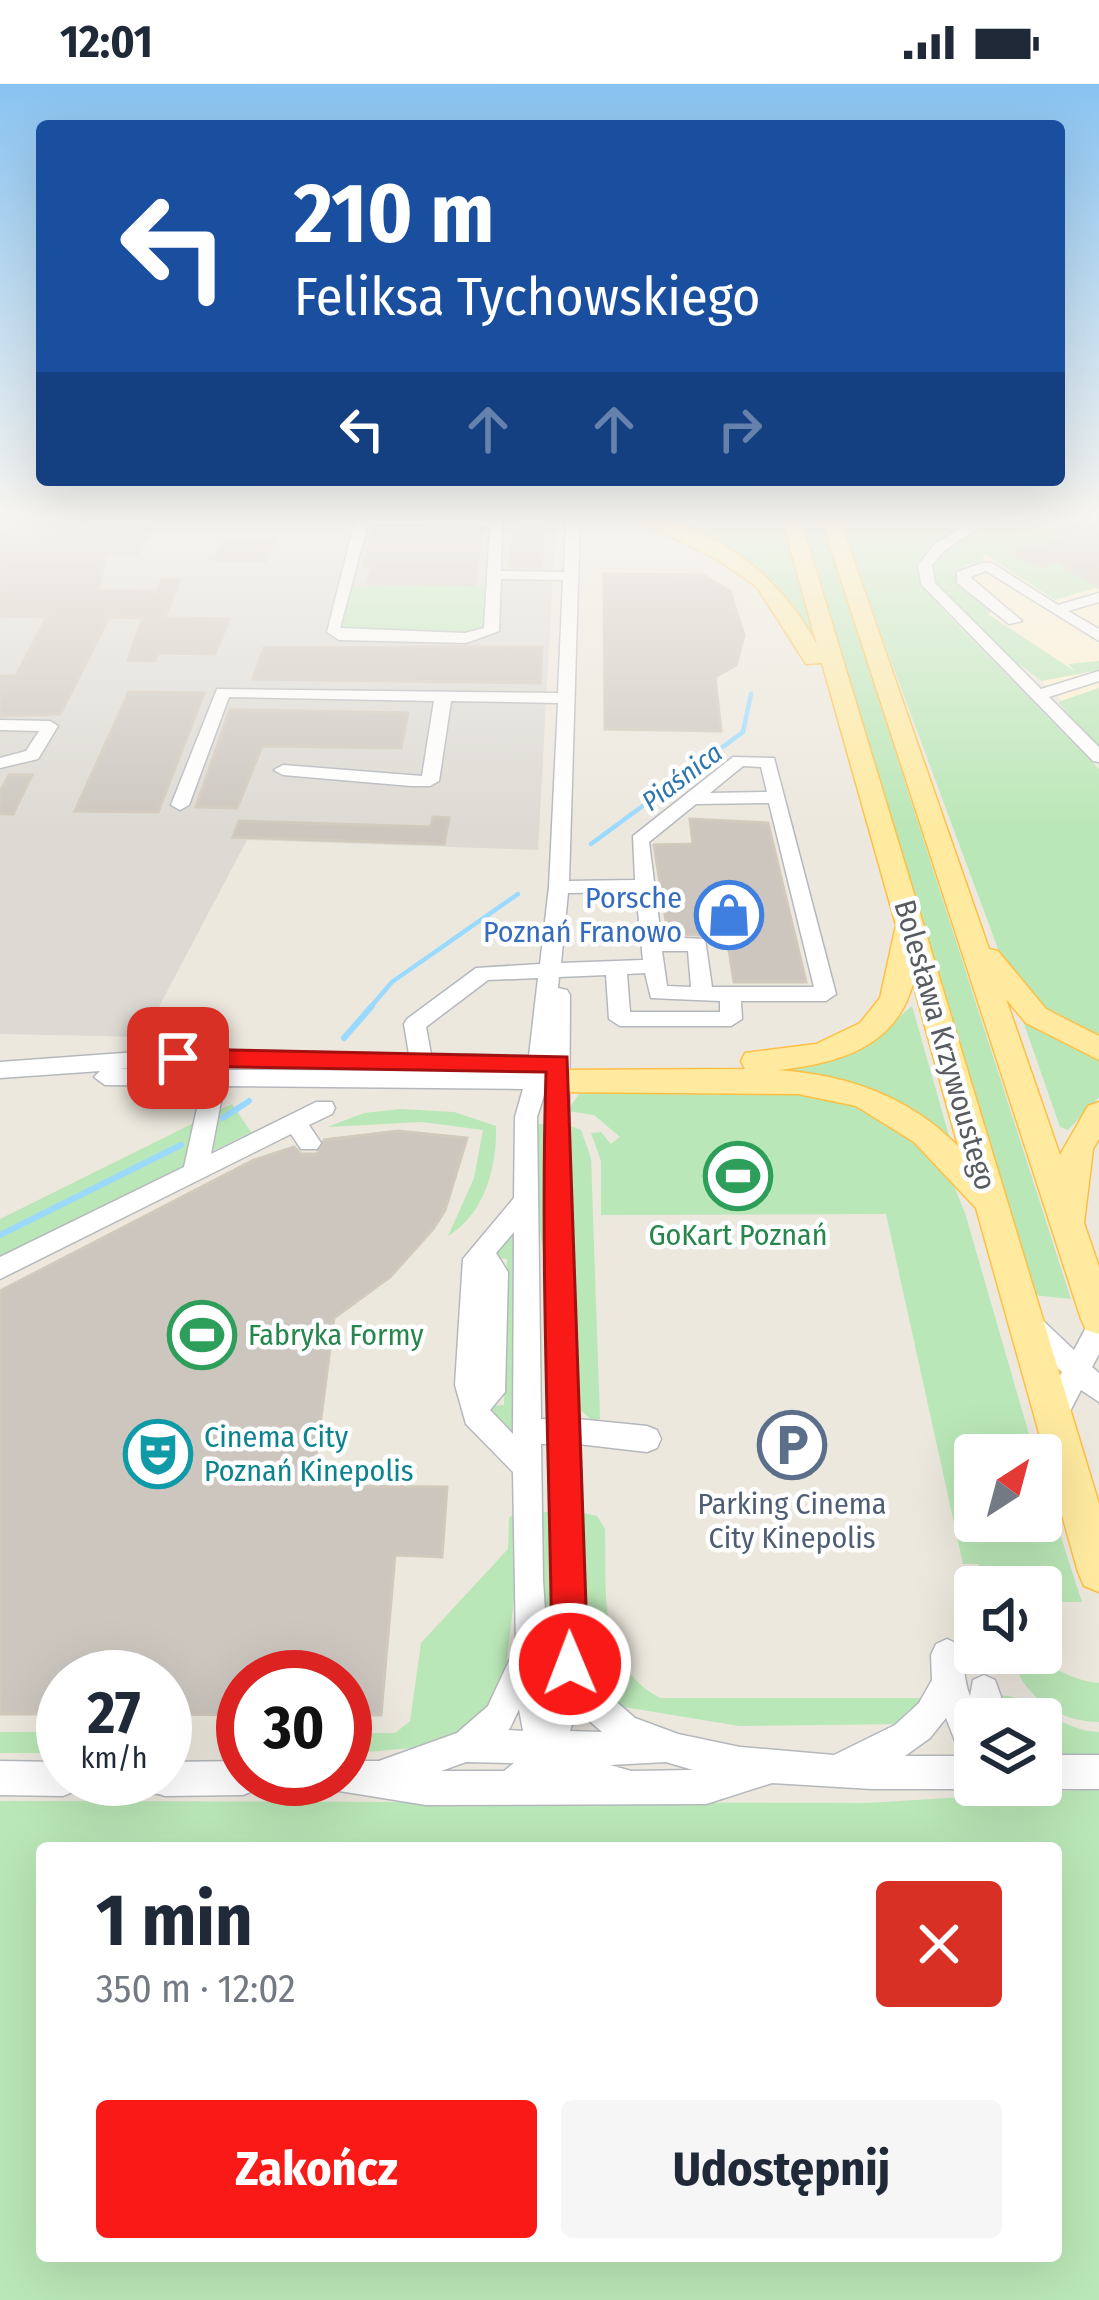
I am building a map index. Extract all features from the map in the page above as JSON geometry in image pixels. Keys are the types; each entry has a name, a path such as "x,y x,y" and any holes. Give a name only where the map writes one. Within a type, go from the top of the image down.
{"main road":[{"path":"797,621 826,681 843,698"},
{"name":"Bolesława Krzywoustego","path":"821,621 1099,1572"},
{"name":"Bolesława Krzywoustego","path":"865,621 1099,1318"},
{"path":"548,1072 776,1060 835,1049 866,1033 895,998 900,944 911,923"},
{"path":"969,933 1036,1016 1099,1049"},
{"path":"548,1072 796,1080 865,1095 912,1120 943,1149 998,1229"},
{"path":"1070,1235 1073,1160 1085,1130 1099,1114"}],"street":[{"path":"334,621 332,629 339,635 485,635 492,621"},
{"path":"512,1786 560,1725 570,1664 566,1431 548,1072 571,621"},
{"path":"963,621 1099,757"},
{"path":"1037,696 1099,676"},
{"path":"180,806 223,692 568,698"},
{"path":"283,770 430,781 443,697"},
{"path":"0,724 50,725 37,755 25,763 0,763"},
{"path":"618,993 826,994 768,762 739,761 640,840 658,993"},
{"path":"692,799 777,797"},
{"path":"558,895 645,886"},
{"path":"421,1063 415,1024 476,975 616,967 698,944 702,994"},
{"path":"553,967 558,1030 548,1072 526,1117 527,1467 536,1722 547,1747 586,1776 630,1787"},
{"path":"616,967 620,1019 731,1019 730,994"},
{"path":"0,1072 421,1063 548,1072"},
{"path":"217,1069 548,1072"},
{"path":"196,1168 217,1069"},
{"path":"12,1270 196,1168 302,1132 324,1108"},
{"path":"527,1467 490,1433 473,1408 468,1385 473,1273 481,1252 528,1210"},
{"path":"1025,1321 1099,1390"},
{"path":"1053,1416 1099,1328"},
{"path":"528,1431 646,1433"},
{"path":"381,1778 486,1734 511,1699 531,1638"},
{"path":"570,1664 583,1693 611,1718 679,1749 765,1771 954,1772"},
{"path":"834,1771 922,1727 940,1704 947,1668 957,1698"},
{"path":"466,1746 679,1749"},
{"path":"372,1778 426,1787 706,1787 765,1771"},
{"path":"1062,1772 1099,1772"},
{"path":"0,1778 36,1779"}],"shaded area":[{"path":"0,621 550,621 538,850 247,840 143,1037 0,1034"},
{"path":"980,621 1099,621 1099,737"}],"green space":[{"path":"341,621 488,621 474,634 352,633 339,628"},
{"path":"803,621 810,621 821,660"},
{"path":"830,621 853,621 1071,1299 1033,1295"},
{"path":"876,621 954,621 1099,769 1099,1042 1057,1022 1007,973"},
{"path":"970,621 999,621 1076,672 1068,664 1099,661 1099,670 1042,681"},
{"path":"1099,688 1099,749 1058,702"},
{"path":"912,1006 950,1139 873,1090 822,1076 579,1070 763,1068 861,1049"},
{"path":"1022,1018 1099,1055 1099,1097 1068,1130 1060,1127"},
{"path":"777,1085 866,1101 947,1168 965,1213 1029,1434 954,1434 954,1523 886,1214 601,1215 601,1161 591,1133 601,1132 611,1144 620,1137 594,1115 567,1111 582,1090"},
{"path":"232,1104 251,1132 0,1258 0,1219"},
{"path":"454,1112 496,1126 494,1157 480,1202 448,1236 474,1178 483,1130 422,1122 327,1127 364,1113"},
{"path":"536,1124 545,1124 551,1411 545,1264 534,1192"},
{"path":"566,1124 581,1130 591,1158 600,1419 593,1421 578,1408"},
{"path":"520,1221 518,1442 513,1443 487,1406 504,1405 507,1259 492,1258"},
{"path":"516,1511 520,1552 502,1698 445,1745 372,1752 372,1733 395,1733 410,1721 421,1643 508,1549 509,1518"},
{"path":"540,1512 553,1512 555,1700 550,1729"},
{"path":"580,1512 597,1516 605,1529 606,1600 615,1645 639,1683 660,1698 934,1698 903,1724 739,1726 618,1706 590,1667 584,1643"},
{"path":"1062,1540 1082,1602 1062,1602 1062,1566 963,1564 958,1542"},
{"path":"1062,1671 1099,1683 1099,1722 1062,1714 1062,1698 1038,1698 1019,1674"},
{"path":"1062,1721 1099,1732 1099,1756 1062,1754"},
{"path":"0,1732 36,1732 36,1753 0,1753"},
{"path":"1099,1789 1099,2300 0,2300 0,1801 36,1801 36,1806 192,1806 192,1801 216,1801 216,1806 372,1806 372,1802 866,1803 954,1798 954,1806 1062,1806 1062,1791"}],"building":[{"path":"45,621 107,621 60,714 0,716 0,676 16,676"},
{"path":"142,621 228,621 215,654 158,653 155,661 128,660"},
{"path":"604,621 740,621 744,635 736,665 715,677 721,731 605,729"},
{"path":"542,647 540,683 253,679 264,648"},
{"path":"129,692 204,693 158,812 75,811"},
{"path":"230,710 408,713 401,748 262,746 237,808 196,807"},
{"path":"9,775 32,775 13,814 0,814 0,792"},
{"path":"433,817 449,818 444,844 233,837 239,821 431,827"},
{"name":"Porsche Poznań Franowo","path":"690,819 768,823 806,982 734,982 727,937 668,933 654,845 693,844"},
{"name":"Cinema City Poznań Kinepolis","path":"398,1131 467,1138 445,1210 433,1229 390,1277 334,1318 312,1486 447,1487 442,1557 395,1555 381,1715 372,1715 372,1650 216,1650 216,1715 192,1714 192,1650 36,1650 36,1714 0,1714 0,1291 254,1160 294,1147 301,1154 317,1154 324,1140"}],"waterway":[{"name":"Piaśnica","path":"591,844 743,732 751,694"},
{"name":"Piaśnica","path":"369,1009 392,982 518,894"},
{"name":"Piaśnica","path":"344,1038 372,1006"},
{"name":"Piaśnica","path":"223,1118 249,1101"},
{"name":"Piaśnica","path":"0,1235 181,1145"}],"place":[{"name":"Porsche Poznań Franowo","path":"729,915"},
{"name":"GoKart Poznań","path":"738,1176"},
{"name":"Fabryka Formy","path":"202,1335"},
{"name":"Parking Cinema City Kinepolis","path":"792,1445"},
{"name":"Cinema City Poznań Kinepolis","path":"158,1454"}],"route":[{"path":"178,1058 559,1064 556,1194 563,1268 570,1664"}]}
